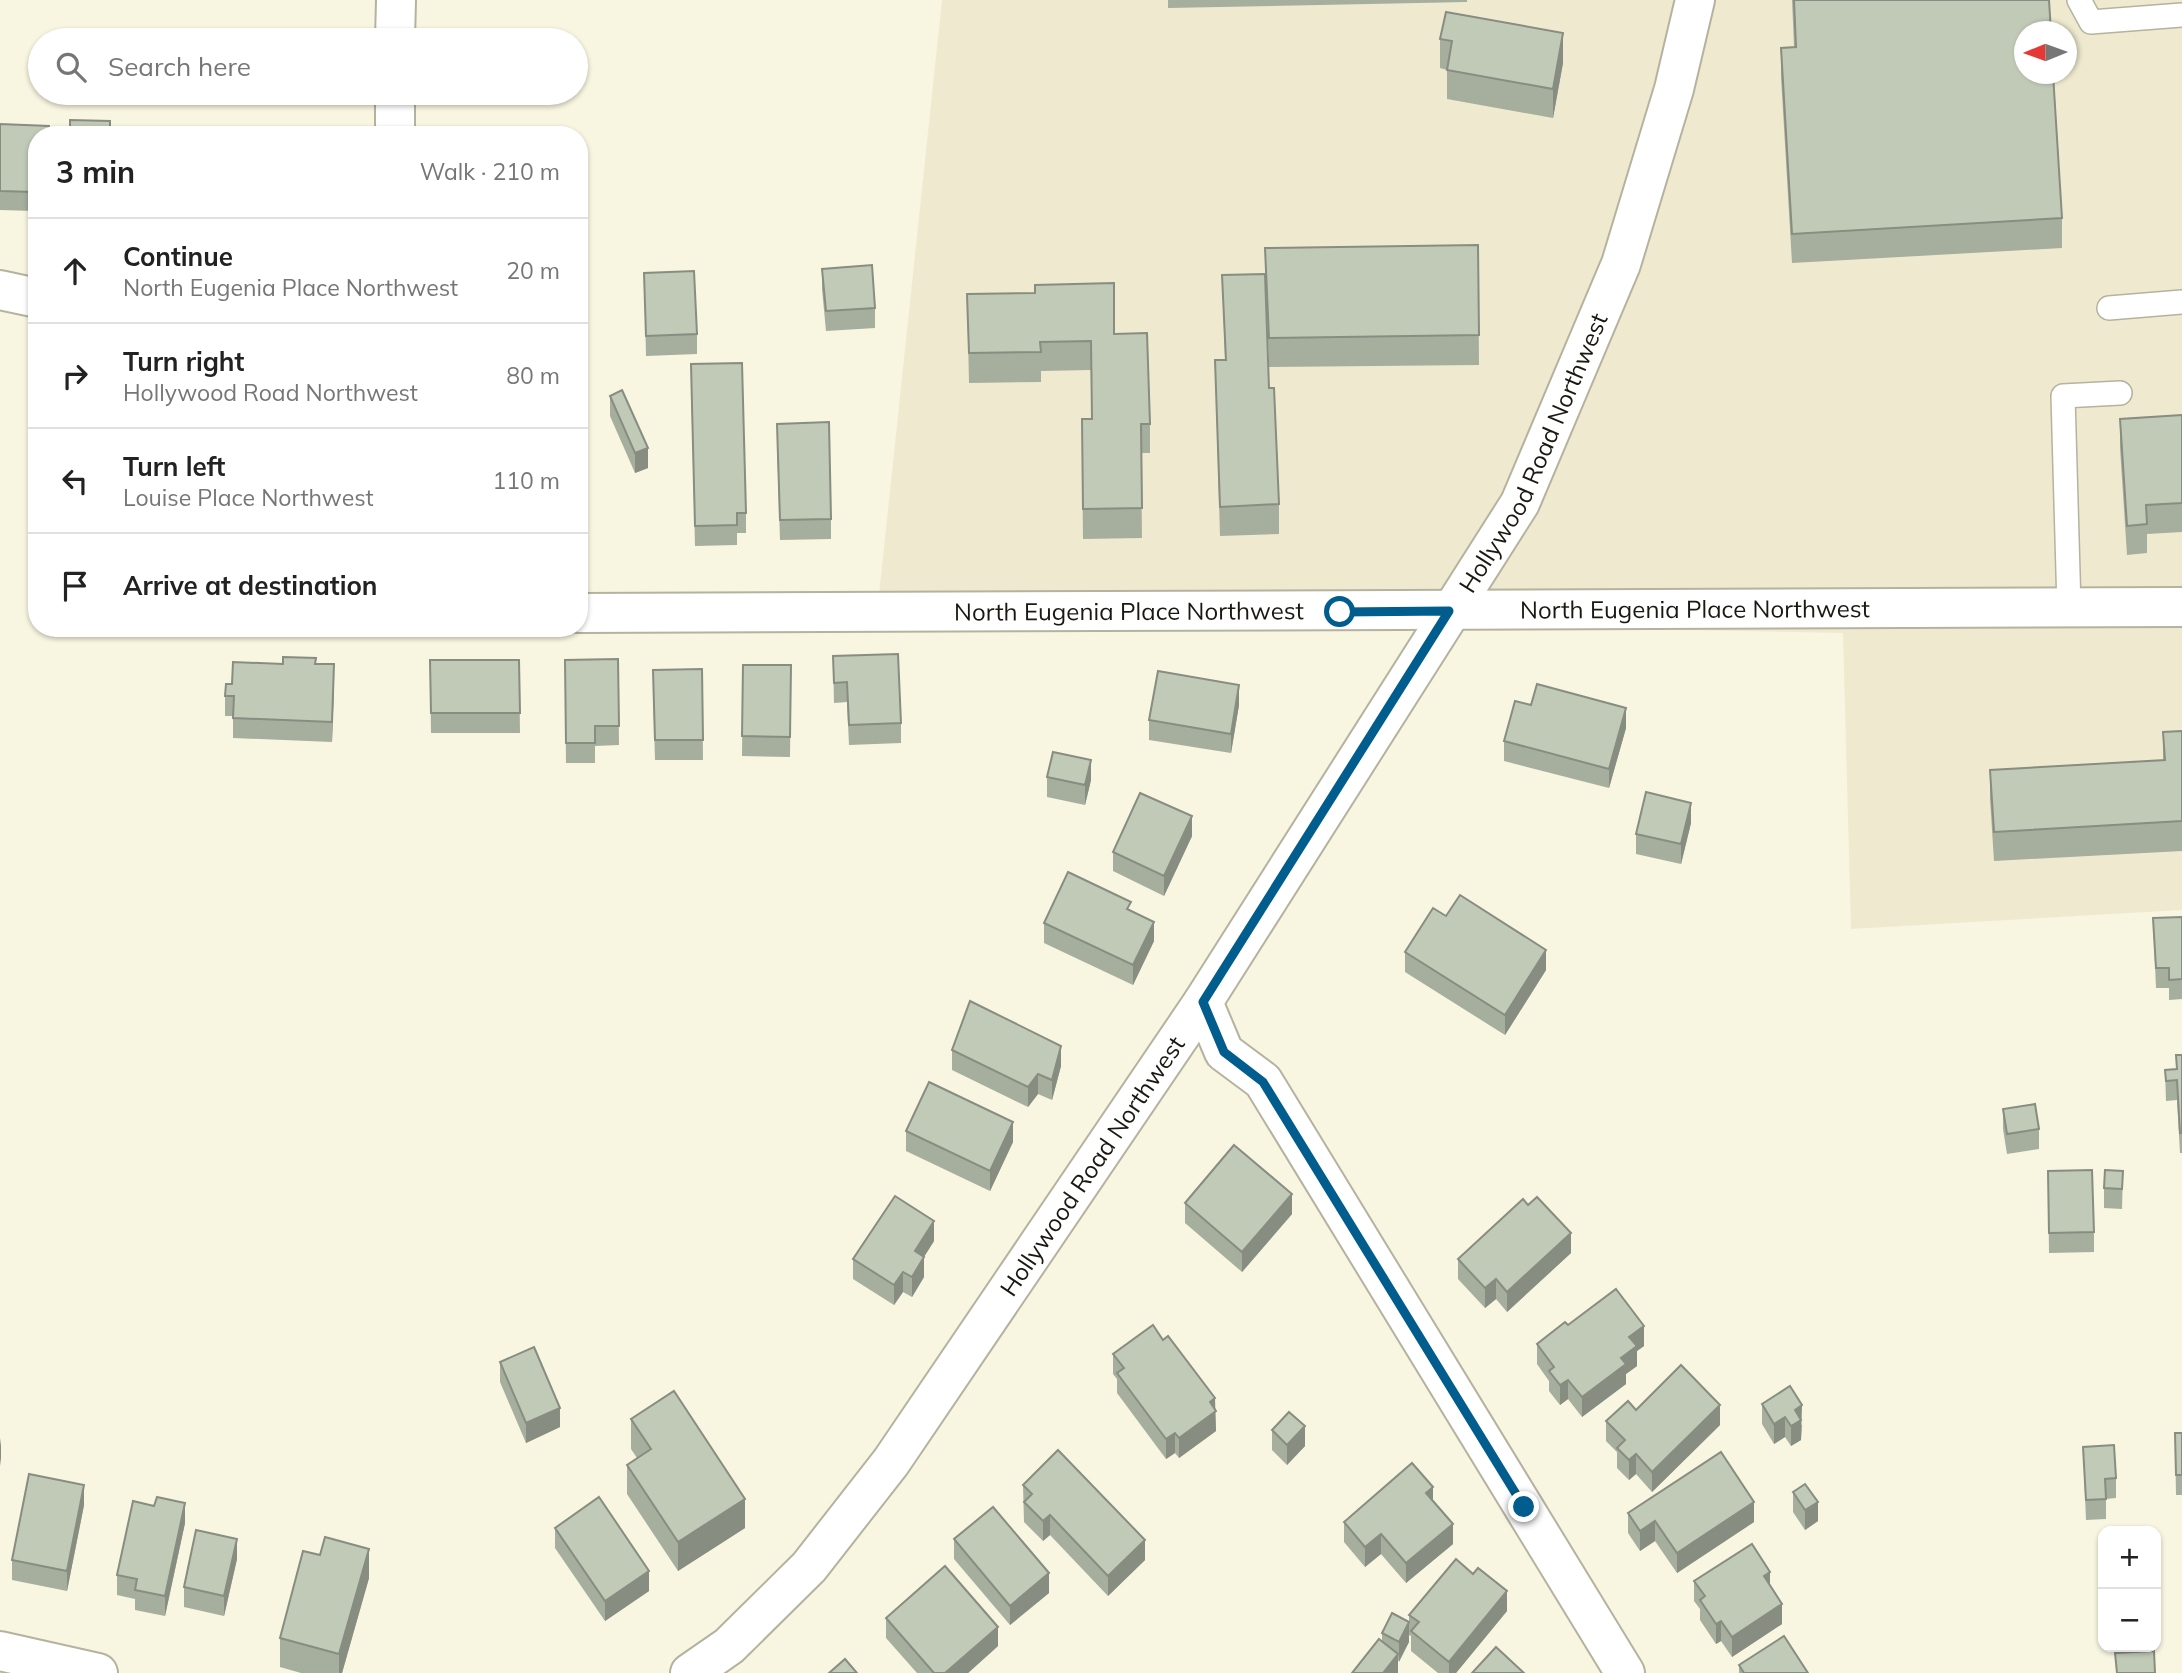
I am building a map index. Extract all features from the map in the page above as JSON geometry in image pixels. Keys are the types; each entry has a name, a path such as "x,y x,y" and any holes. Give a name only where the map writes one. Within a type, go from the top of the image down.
{"street":[{"path":"395,28 396,0"},
{"name":"Hollywood Road Northwest","path":"690,1673 729,1646 809,1567 891,1462 1203,1002 1520,503 1621,264 1674,89 1695,0"},
{"path":"395,105 395,126"},
{"path":"0,290 28,296"},
{"name":"North Eugenia Place Northwest","path":"588,613 2182,607"},
{"path":"1203,1002 1224,1052 1263,1082 1625,1673"},
{"path":"0,1651 98,1673"}],"lane":[{"path":"2080,0 2091,22 2182,15"},
{"path":"2109,308 2182,302"},
{"path":"2069,608 2063,396 2120,393"}],"shaded area":[{"path":"942,0 2182,0 2182,910 1851,929 1843,633 877,614"}],"building":[{"path":"1794,0 2049,0 2050,21 2014,21 2014,84 2054,84 2062,218 1792,234 1781,48 1796,47"},
{"path":"1446,12 1563,33 1553,89 1447,70 1452,41 1440,39"},
{"path":"70,120 110,121 110,126 70,126"},
{"path":"0,124 49,126 28,126 28,192 0,191"},
{"path":"1478,245 1479,335 1269,338 1265,248"},
{"path":"872,265 875,308 826,311 822,269"},
{"path":"694,271 697,334 646,336 644,273"},
{"path":"1265,274 1269,388 1274,388 1279,504 1220,507 1215,360 1226,360 1222,275"},
{"path":"1114,283 1114,334 1147,333 1150,424 1141,424 1142,508 1083,509 1082,419 1092,419 1091,341 1040,342 1041,352 969,353 967,294 1035,293 1035,285"},
{"path":"742,363 746,513 737,513 737,525 695,526 691,364"},
{"path":"622,390 648,448 635,453 610,396"},
{"path":"2182,415 2182,503 2146,505 2147,524 2127,526 2120,419"},
{"path":"829,422 831,519 780,520 777,424"},
{"path":"898,654 901,723 849,725 847,682 834,683 833,656"},
{"path":"283,657 316,658 315,664 334,664 332,722 233,718 234,696 225,696 226,684 232,684 233,662 283,664"},
{"path":"618,659 619,726 595,726 595,743 566,743 565,660"},
{"path":"430,660 519,660 520,713 431,713"},
{"path":"743,665 791,665 790,737 742,736"},
{"path":"702,669 703,740 655,740 653,670"},
{"path":"1158,671 1239,685 1231,734 1149,720"},
{"path":"1537,684 1626,708 1609,769 1504,741 1515,701 1531,705"},
{"path":"2182,731 2182,821 1994,832 1990,770 2165,760 2163,732"},
{"path":"1053,752 1091,760 1085,785 1047,777"},
{"path":"1646,792 1691,803 1681,844 1636,834"},
{"path":"1140,793 1192,816 1164,876 1113,852"},
{"path":"1068,872 1131,902 1127,909 1154,922 1133,965 1044,923"},
{"path":"1460,895 1546,950 1505,1015 1405,952 1433,908 1446,916"},
{"path":"2182,917 2182,979 2169,980 2169,968 2156,968 2153,918"},
{"path":"970,1001 1061,1046 1052,1080 1038,1074 1028,1087 952,1050"},
{"path":"2176,1055 2182,1055 2182,1133 2177,1080 2166,1081 2165,1070 2177,1069"},
{"path":"929,1082 1013,1122 990,1171 906,1131"},
{"path":"2035,1104 2039,1129 2007,1134 2003,1109"},
{"path":"1234,1145 1292,1194 1242,1252 1185,1203"},
{"path":"2092,1170 2094,1232 2049,1233 2048,1171"},
{"path":"2105,1170 2123,1171 2122,1189 2104,1188"},
{"path":"895,1196 934,1221 915,1251 924,1257 912,1277 903,1272 894,1285 853,1259"},
{"path":"1537,1197 1571,1233 1507,1292 1496,1279 1485,1288 1458,1259 1523,1199 1528,1205"},
{"path":"1616,1289 1644,1326 1629,1337 1637,1346 1621,1358 1626,1364 1582,1397 1568,1380 1560,1385 1549,1371 1554,1367 1537,1344 1565,1322 1568,1325"},
{"path":"1153,1325 1163,1340 1168,1336 1215,1398 1210,1402 1216,1411 1179,1438 1175,1433 1166,1439 1117,1373 1124,1368 1113,1354"},
{"path":"534,1347 560,1408 526,1423 500,1362"},
{"path":"1681,1365 1720,1405 1652,1472 1636,1454 1629,1460 1617,1448 1625,1440 1606,1421 1628,1401 1636,1410"},
{"path":"1790,1386 1802,1405 1795,1410 1801,1420 1791,1426 1785,1417 1774,1424 1762,1404"},
{"path":"674,1391 745,1499 678,1542 627,1465 651,1449 631,1419"},
{"path":"1289,1412 1305,1426 1287,1445 1272,1430"},
{"path":"2175,1433 2182,1433 2182,1475 2176,1475"},
{"path":"2114,1445 2116,1478 2105,1479 2106,1499 2086,1500 2083,1447"},
{"path":"1058,1450 1145,1540 1108,1576 1050,1515 1043,1521 1024,1502 1032,1494 1023,1485"},
{"path":"1721,1452 1754,1502 1677,1553 1655,1521 1640,1531 1628,1513"},
{"path":"1412,1463 1433,1487 1426,1493 1453,1524 1406,1563 1381,1534 1365,1547 1344,1522"},
{"path":"29,1474 84,1485 67,1571 12,1560"},
{"path":"1805,1484 1818,1502 1805,1510 1793,1492"},
{"path":"157,1497 185,1503 165,1596 135,1590 137,1579 117,1575 133,1501 154,1506"},
{"path":"599,1497 649,1571 605,1601 555,1528"},
{"path":"993,1507 1049,1573 1010,1606 954,1539"},
{"path":"196,1530 237,1539 224,1596 184,1587"},
{"path":"325,1537 369,1549 339,1654 280,1638 303,1551 320,1555"},
{"path":"1752,1544 1770,1572 1764,1576 1782,1604 1732,1637 1721,1621 1716,1624 1700,1600 1705,1596 1694,1581"},
{"path":"1456,1559 1473,1574 1478,1568 1507,1591 1449,1662 1411,1631 1419,1622 1409,1615"},
{"path":"945,1566 998,1627 945,1673 934,1673 886,1618"},
{"path":"1392,1613 1409,1622 1399,1642 1382,1633"},
{"path":"1784,1636 1808,1673 1744,1673 1739,1665"},
{"path":"1379,1639 1398,1654 1383,1673 1352,1673"},
{"path":"1496,1647 1524,1673 1472,1673"},
{"path":"2154,1652 2155,1673 2117,1673 2115,1653"},
{"path":"845,1659 857,1673 829,1673"}],"route":[{"path":"1340,612 1449,611 1203,1002 1224,1052 1263,1082 1524,1507"}]}
